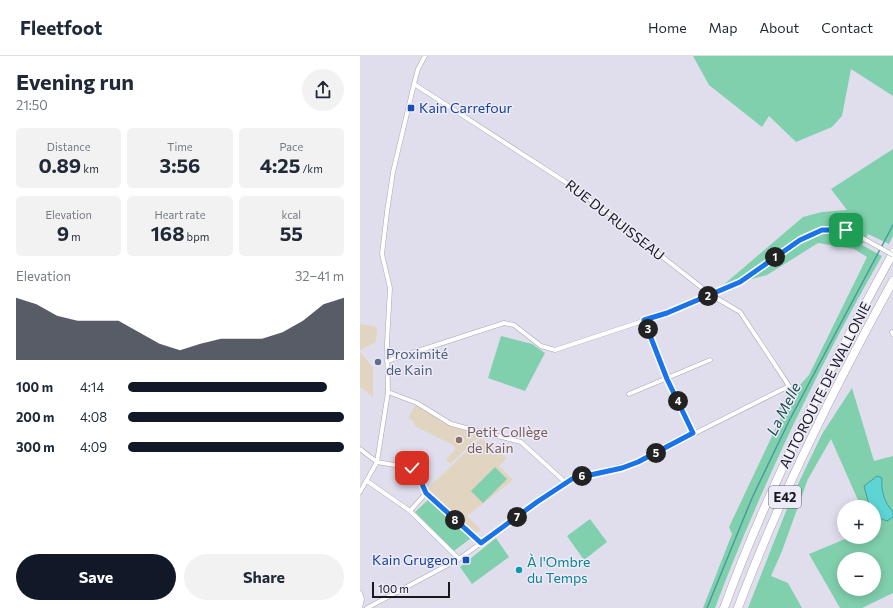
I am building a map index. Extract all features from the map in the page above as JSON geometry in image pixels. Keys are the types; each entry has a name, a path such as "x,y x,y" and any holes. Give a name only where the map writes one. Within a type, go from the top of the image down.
{"highway":[{"name":"AUTOROUTE DE WALLONIE","path":"724,608 762,515 799,433 893,254"},
{"name":"AUTOROUTE DE WALLONIE","path":"738,608 774,521 811,439 893,281"}],"street":[{"path":"360,492 377,462 388,392 387,361 390,288 382,254 393,172 416,76 425,56"},
{"name":"RUE DU RUISSEAU","path":"414,84 564,180 612,216 711,295 740,312 789,386 693,433"},
{"path":"387,361 504,323 514,325 541,346 553,351 667,313 740,282 800,240 822,230 846,230 893,254"},
{"path":"360,593 363,608 459,559 566,483 582,476 622,468 638,462 693,433 667,379 644,320"},
{"path":"630,394 710,360"},
{"path":"388,392 417,403 451,424 520,442 566,483"},
{"path":"360,449 377,462 412,468 426,491 481,543"},
{"path":"367,481 410,511 459,559"},
{"path":"410,511 426,491"}],"shaded area":[{"path":"360,324 377,327 376,342 360,350"},
{"path":"360,352 373,367 373,397 360,387"},
{"name":"Petit Collège de Kain","path":"416,404 450,425 483,433 450,464 446,459 455,450 455,446 415,426 413,421 408,418"},
{"path":"481,438 507,458 499,466 513,480 467,516 481,530 474,534 451,514 427,489"}],"green space":[{"path":"693,56 893,56 893,96 851,69 842,116 832,127 796,142 769,116 762,127 709,85"},
{"path":"893,149 893,236 889,244 868,234 862,245 882,256 835,342 791,429 751,518 715,608 703,608 732,534 729,527 783,413 779,408 809,375 867,257 854,249 818,243 767,275 721,287 803,217 822,212 847,210 831,189"},
{"path":"501,336 532,344 545,353 525,391 488,378"},
{"path":"852,388 874,461 893,456 893,593 862,608 840,608 809,554 837,542 837,544 881,544 881,500 858,500 831,439 808,479 782,551 771,576 788,583 802,608 748,608 790,501 822,434"},
{"path":"495,467 507,479 483,503 471,491"},
{"path":"429,499 471,538 454,551 415,512"},
{"path":"590,519 607,542 584,560 567,536"},
{"path":"496,538 509,557 472,584 460,567"}],"water":[{"path":"877,476 882,478 884,496 887,504 893,512 893,517 887,521 881,518 881,500 868,500 864,486"}],"waterway":[{"name":"La Melle","path":"707,608 752,498 790,419 893,225"}],"place":[{"name":"Kain Carrefour","path":"411,108"},
{"name":"Proximité de Kain","path":"378,362"},
{"name":"Petit Collège de Kain","path":"459,440"},
{"name":"Kain Grugeon","path":"466,560"},
{"name":"À l'Ombre du Temps","path":"519,570"}],"route":[{"path":"412,468 418,475 426,493 481,543 559,486 572,479 622,468 638,462 693,433 667,379 644,320 667,313 740,282 800,240 822,230 846,230"}]}
